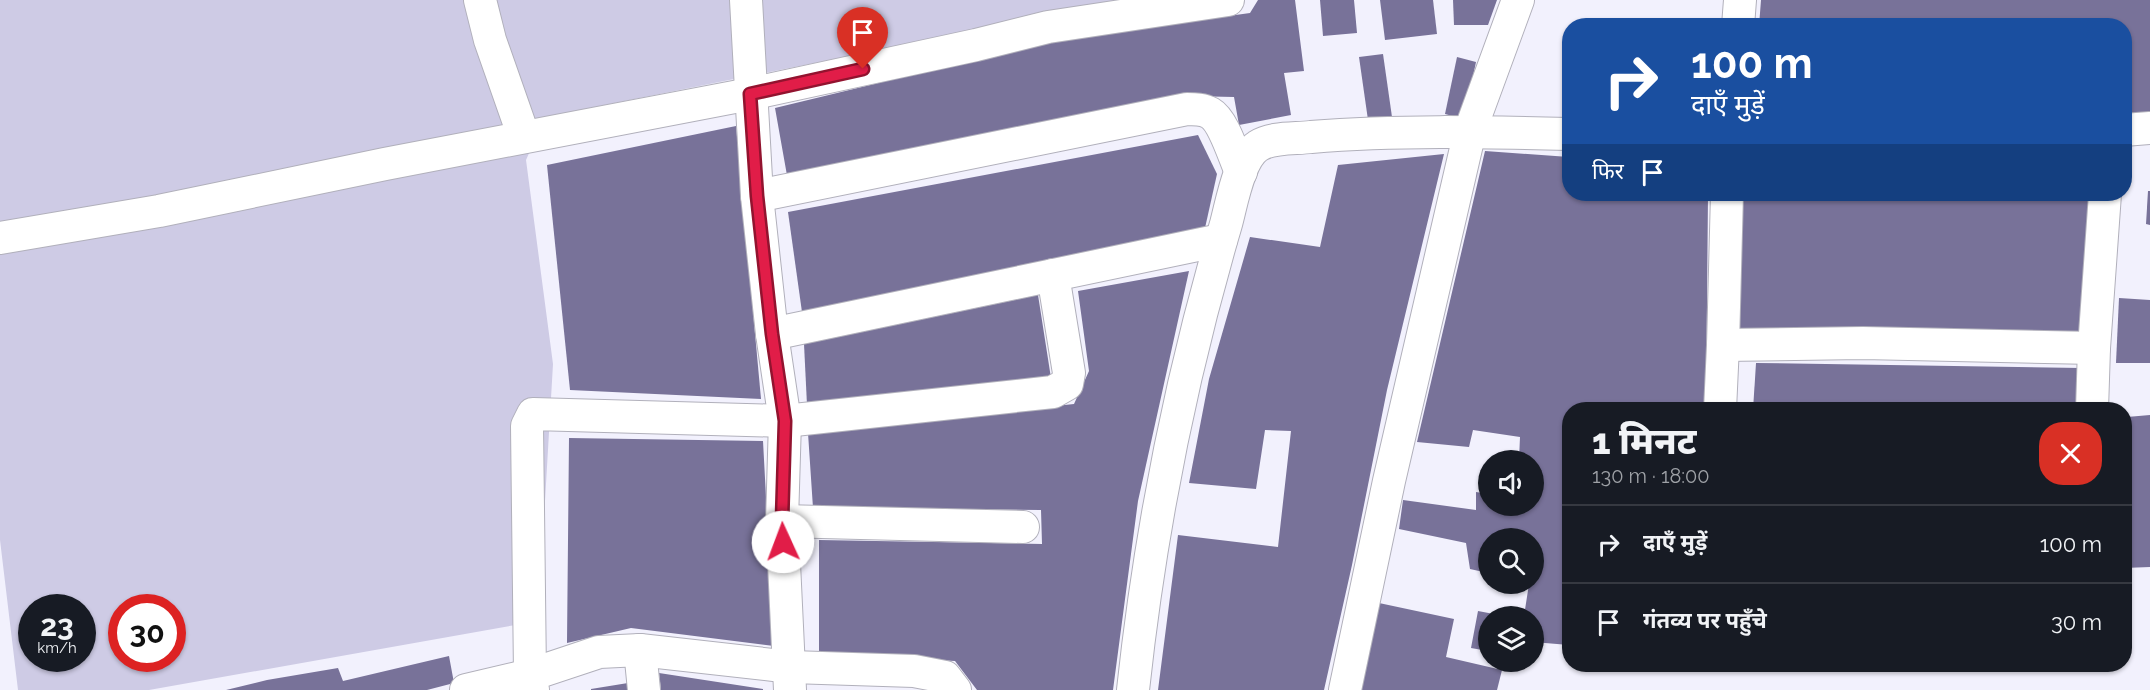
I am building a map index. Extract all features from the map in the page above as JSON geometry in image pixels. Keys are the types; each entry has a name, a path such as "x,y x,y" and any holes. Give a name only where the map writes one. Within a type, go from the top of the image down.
{"street":[{"path":"480,0 490,40 524,137"},
{"path":"746,0 757,196 772,334 785,421 782,521 791,679"},
{"path":"0,238 159,211 750,94 1048,27 1228,0"},
{"path":"1345,690 1389,481 1470,131 1518,0"},
{"path":"1739,18 1740,0"},
{"path":"757,196 1187,109 1202,110 1212,114 1221,125 1241,172"},
{"path":"2132,130 2150,129"},
{"path":"1133,690 1159,501 1187,369 1221,240 1241,172 1250,152 1260,144 1276,140 1376,132 1470,131 1562,134"},
{"path":"1719,402 1727,201"},
{"path":"2092,402 2104,201"},
{"path":"772,334 1221,240"},
{"path":"531,682 527,426 533,414 785,421 1053,392 1067,384 1069,373 1053,275"},
{"path":"1723,345 1863,343 2094,348"},
{"path":"782,521 1023,527"},
{"path":"640,650 644,690"},
{"path":"466,690 531,682 599,652 640,650 791,679 914,670 945,677 955,690"}],"shaded area":[{"path":"0,0 1140,0 1049,16 545,117 526,160 553,364 538,621 149,690 18,690 0,540"}],"building":[{"path":"1258,0 1295,0 1304,71 1284,73 1291,115 1239,125 1234,97 1189,96 788,181 775,108 1056,40 1250,13"},
{"path":"1320,0 1354,0 1357,33 1323,36"},
{"path":"1380,0 1433,0 1437,34 1385,40"},
{"path":"1453,0 1497,0 1488,25 1454,25"},
{"path":"1761,0 2150,0 2150,112 2132,113 2132,18 1760,18"},
{"path":"1383,54 1392,117 1368,120 1359,57"},
{"path":"1457,57 1476,62 1464,119 1445,114"},
{"path":"736,126 761,399 570,390 547,165"},
{"path":"1198,135 1217,174 1205,228 802,312 788,212"},
{"path":"1485,151 1562,156 1562,201 1708,201 1706,402 1562,402 1562,644 1544,643 1544,606 1526,606 1527,594 1544,594 1544,528 1478,528 1478,571 1470,569 1466,543 1399,529 1403,500 1476,510 1476,492 1478,492 1478,516 1544,516 1544,450 1519,450 1520,437 1473,430 1469,447 1417,442"},
{"path":"1444,154 1387,390 1324,690 1158,690 1178,535 1278,547 1291,431 1265,430 1256,489 1189,483 1209,379 1250,237 1320,247 1338,165"},
{"path":"2148,191 2150,191 2150,225 2146,224"},
{"path":"1743,201 2092,201 2083,335 1738,332"},
{"path":"1189,271 1138,501 1113,690 977,690 955,661 819,654 819,540 1042,544 1041,510 813,508 808,433 1074,404 1089,371 1078,291"},
{"path":"1038,295 1051,378 807,405 804,344"},
{"path":"2119,298 2150,300 2150,363 2116,363"},
{"path":"1756,363 2081,368 2079,402 1754,402"},
{"path":"2150,415 2150,567 2132,568 2132,417"},
{"path":"569,438 763,441 774,646 631,628 567,643"},
{"path":"1379,603 1454,619 1446,657 1478,664 1478,672 1502,672 1497,690 1360,690"},
{"path":"1478,611 1478,649 1471,648"},
{"path":"449,656 454,683 427,690 226,690 267,680 338,668 343,681"},
{"path":"659,673 763,689 763,690 661,690"},
{"path":"628,683 629,690 591,690 591,689"}],"route":[{"path":"783,542 785,421 772,334 757,196 750,94 863,69"}]}
